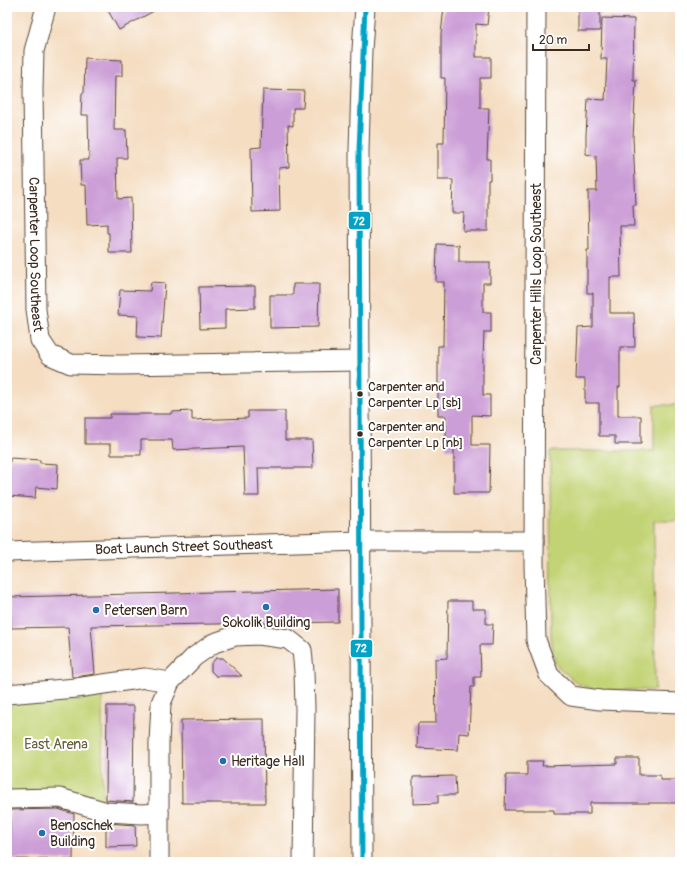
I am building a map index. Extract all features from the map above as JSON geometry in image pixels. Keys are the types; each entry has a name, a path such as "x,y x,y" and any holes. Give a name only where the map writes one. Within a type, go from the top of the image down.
{"street":[{"name":"Carpenter Loop Southeast","path":"46,7 34,51 36,309 40,340 50,355 71,364 120,366 360,361"},
{"path":"362,862 360,142 362,50 365,7"},
{"name":"Carpenter Hills Loop Southeast","path":"536,7 534,541 536,640 549,675 571,696 600,700 680,703"},
{"path":"360,541 534,541"},
{"name":"Boat Launch Street Southeast","path":"7,552 360,541"},
{"path":"159,862 162,703 170,682 201,652 214,643 235,636 259,635 288,639 302,650 305,708 304,862"},
{"path":"7,694 76,688 145,678 170,682"},
{"path":"7,799 60,798 107,812 142,814 159,813"}],"green space":[{"path":"654,405 680,405 680,521 654,521 655,690 596,690 578,684 555,664 551,637 550,451 654,451"},
{"name":"East Arena","path":"97,693 102,694 103,803 83,793 57,791 14,791 9,787 7,782 7,711 16,701 59,698 81,700"}],"building":[{"path":"106,7 161,7 119,30"},
{"path":"444,7 489,7 487,25 476,24 476,57 491,57 491,78 480,78 480,108 489,108 487,159 490,159 490,180 488,180 488,231 463,231 464,213 452,213 453,180 438,180 438,143 444,143 445,78 441,78 441,34"},
{"path":"578,8 600,8 600,31 578,31"},
{"path":"602,18 634,19 633,80 636,80 633,138 636,205 633,205 634,226 620,226 621,277 610,277 610,313 634,313 635,347 620,347 618,416 641,416 641,444 615,444 615,436 599,436 599,403 585,403 585,379 576,379 578,328 593,327 593,293 587,293 587,250 589,250 588,191 597,191 596,156 586,154 586,135 588,99 605,100 607,59 601,59"},
{"path":"85,58 122,60 122,76 115,76 114,130 126,130 127,158 117,158 118,199 131,198 132,253 109,253 109,233 107,233 107,224 87,225 86,185 81,185 80,160 89,160 88,115 81,115 82,93 84,93"},
{"path":"263,90 304,91 303,108 293,108 293,126 288,125 289,167 279,168 280,211 252,212 251,148 261,147"},
{"path":"437,244 459,245 459,262 490,262 490,283 483,283 483,312 491,312 491,332 484,332 483,395 490,395 490,416 472,415 472,445 490,445 489,493 454,493 454,449 446,449 446,416 438,416 438,346 443,346 444,282 436,282"},
{"path":"151,282 165,283 161,338 137,337 138,316 118,315 120,290 150,291"},
{"path":"293,284 319,284 318,327 270,328 270,295 293,295"},
{"path":"255,286 255,308 225,309 225,328 200,329 199,287"},
{"path":"192,411 192,420 248,418 248,411 285,411 285,440 312,440 313,468 258,468 259,496 245,496 243,447 173,450 172,440 141,440 141,455 111,455 111,444 85,444 85,418 110,418 110,414 171,414 171,412"},
{"path":"10,458 40,460 40,463 58,464 57,489 36,487 35,498 8,496 7,462 10,462"},
{"path":"338,589 338,622 91,626 95,674 75,677 72,677 68,627 11,628 10,597"},
{"path":"448,601 472,601 472,609 486,609 486,624 493,624 492,645 480,645 481,677 474,677 474,687 471,687 469,734 459,733 458,750 417,748 418,723 436,723 435,659 447,658"},
{"path":"216,658 223,658 242,676 216,676 211,671 211,664"},
{"path":"107,706 134,706 133,802 106,800"},
{"name":"Heritage Hall","path":"264,719 265,803 182,803 181,720"},
{"path":"617,758 639,758 639,775 660,775 660,780 680,780 680,803 590,803 590,814 554,814 554,810 505,810 506,775 527,775 527,761 543,761 542,766 617,764"},
{"path":"455,776 456,795 438,795 438,803 413,804 413,777"},
{"name":"Benoschek Building","path":"58,809 74,814 73,860 10,859 10,810"},
{"path":"106,823 135,825 136,846 106,847"}],"transit line":[{"name":"72","path":"362,862 359,150 365,7"}],"place":[{"name":"Carpenter and Carpenter Lp [sb]","path":"360,394"},
{"name":"Carpenter and Carpenter Lp [nb]","path":"360,434"},
{"name":"Sokolik Building","path":"266,607"},
{"name":"Petersen Barn","path":"96,610"},
{"name":"Heritage Hall","path":"223,761"},
{"name":"Benoschek Building","path":"42,833"}]}
